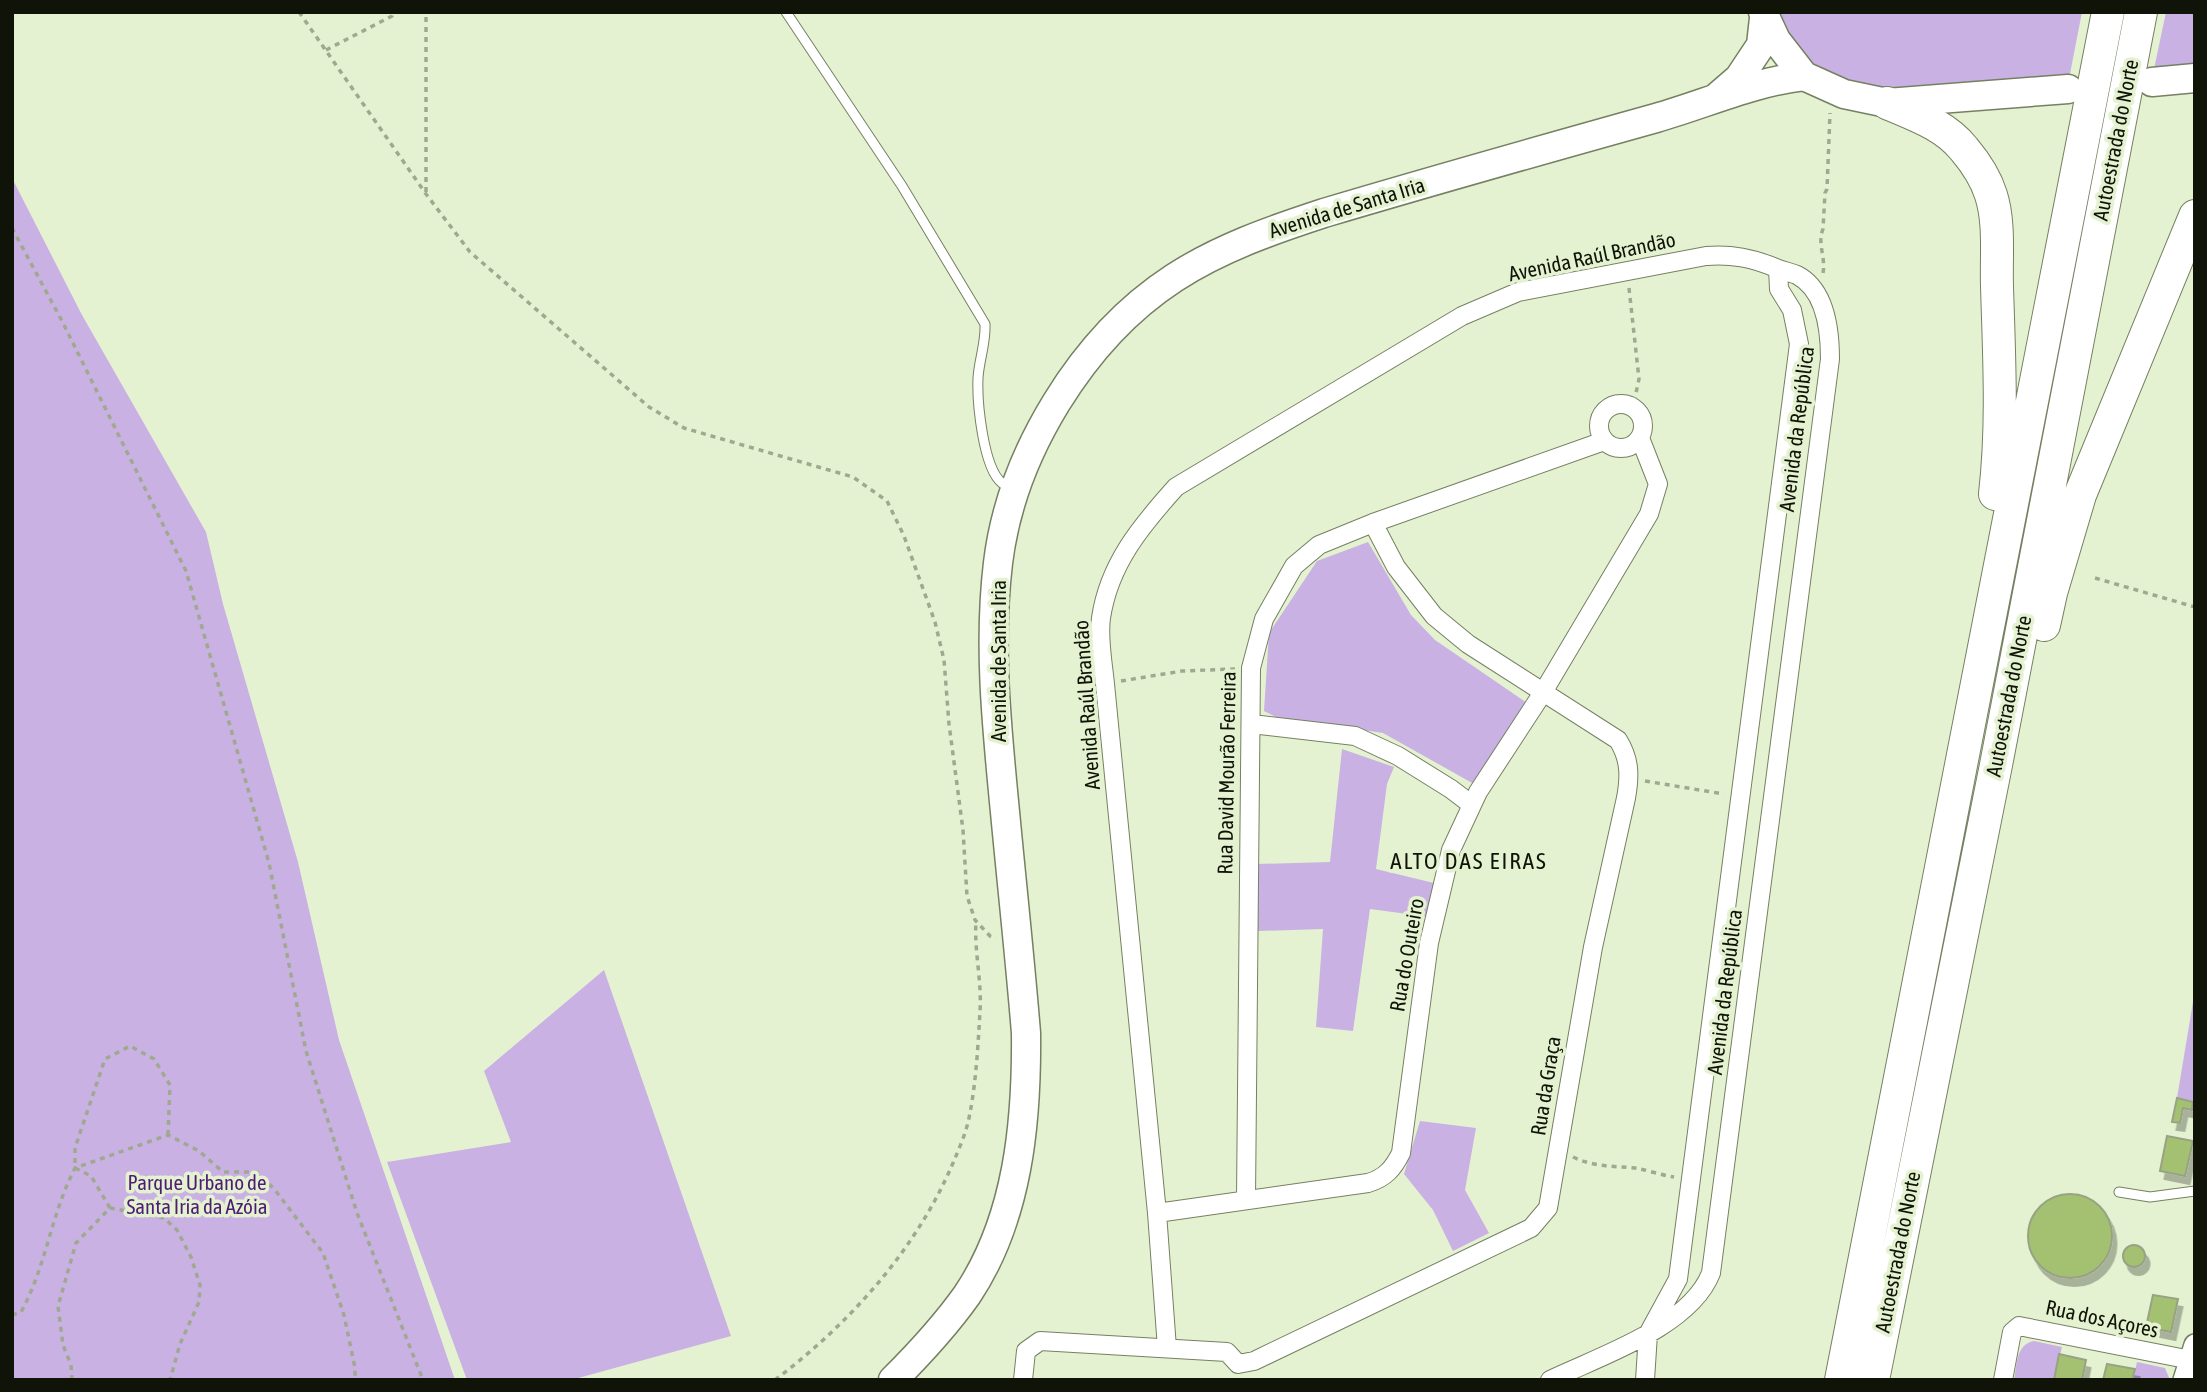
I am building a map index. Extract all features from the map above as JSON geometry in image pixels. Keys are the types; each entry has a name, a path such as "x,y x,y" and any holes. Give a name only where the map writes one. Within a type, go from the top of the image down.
{"highway":[{"name":"Autoestrada do Norte","path":"1841,1380 2108,12"},
{"name":"Autoestrada do Norte","path":"1873,1380 1996,765 2141,12"},
{"path":"1887,103 1941,127 1963,147 1981,173 1991,196 1995,229 1999,460 1983,575 1979,665"},
{"path":"1996,765 2026,710 2051,593 2080,495 2194,220"}],"main road":[{"name":"Avenida de Santa Iria","path":"1712,101 1739,78 1761,45 1763,15"},
{"path":"1763,15 1786,55 1804,76 1844,94 1887,103 2068,89"},
{"name":"Avenida de Santa Iria","path":"894,1380 934,1339 968,1293 994,1245 1012,1190 1021,1140 1027,1082 1026,1033 995,708 994,648 998,563 1007,520 1026,462 1064,391 1090,356 1129,313 1174,278 1226,249 1312,217 1785,79 1804,76"},
{"path":"2152,82 2195,78"}],"street":[{"name":"Avenida Raúl Brandão","path":"1167,1348 1157,1213 1100,620 1112,572 1145,522 1176,487 1462,316 1518,292 1706,256 1729,255 1759,260 1778,269"},
{"path":"1778,269 1799,276 1813,289"},
{"name":"Avenida da República","path":"1648,1334 1678,1279 1799,344 1792,310 1779,289 1778,269"},
{"name":"Avenida da República","path":"1648,1334 1695,1301 1705,1288 1711,1273 1830,359 1830,329 1813,289"},
{"path":"1619,403 1639,412 1643,425 1640,439 1626,448 1618,448 1604,441 1598,429 1605,409 1619,403"},
{"name":"Rua do Outeiro","path":"1157,1213 1368,1183 1381,1179 1394,1166 1401,1153 1429,943 1451,850 1472,805 1542,694 1648,514 1658,484 1640,439"},
{"name":"Rua David Mourão Ferreira","path":"1246,1199 1251,668 1264,619 1294,566 1319,545 1373,523 1604,441"},
{"name":"Rua da Graça","path":"1023,1380 1026,1351 1040,1341 1227,1352 1239,1372 1254,1361 1531,1228 1548,1208 1593,947 1629,778 1626,754 1618,740 1542,694 1468,644 1434,616 1396,567 1373,523"},
{"path":"1252,724 1355,736 1398,756 1472,805"},
{"path":"1734,839 1767,844"},
{"name":"Rua dos Açores","path":"2003,1380 2012,1332 2019,1326 2190,1362"},
{"path":"1550,1380 1648,1334 1645,1380"}],"lane":[{"path":"786,12 902,186 985,324 986,334 978,377 982,438 1001,483 1017,490"},
{"path":"2119,1192 2150,1197 2195,1191"}],"path":[{"path":"299,12 426,194 470,252 649,407 684,428 853,477 887,500 909,548 935,622 944,660 949,724 963,830 967,896 976,921 990,936 1018,944"},
{"path":"326,50 392,16 393,12"},
{"path":"426,12 426,194"},
{"path":"1813,289 1820,280 1825,265 1820,249 1820,233 1823,229 1827,189 1830,113 1838,108 1844,94"},
{"path":"12,228 62,321 186,571 269,863 306,1051 357,1213 423,1380"},
{"path":"1628,272 1639,379 1633,407"},
{"path":"2095,578 2195,607"},
{"path":"1105,684 1182,671 1251,668"},
{"path":"1629,778 1740,796"},
{"path":"775,1380 803,1358 869,1294 914,1236 945,1183 969,1118 981,994 976,921"},
{"path":"12,1315 21,1312 31,1295 63,1191 75,1168 75,1148 105,1059 130,1046 155,1059 170,1085 168,1135"},
{"path":"75,1168 168,1135 199,1151 223,1172 257,1172 283,1200 323,1253 344,1315 355,1380"},
{"path":"1559,1150 1586,1163 1609,1168 1636,1168 1690,1180"},
{"path":"75,1168 91,1175 110,1208 164,1218 177,1230 191,1257 200,1285 199,1303 180,1344 170,1380"},
{"path":"72,1380 71,1365 63,1345 58,1306 76,1243 110,1208"}],"green space":[{"path":"1775,12 2082,12 2069,79 1925,91 1847,87 1813,68 1789,40"},
{"path":"2166,12 2195,12 2195,66 2154,69"},
{"name":"Parque Urbano de Santa Iria da Azóia","path":"12,178 82,315 206,532 223,604 298,862 339,1040 455,1380 12,1380"},
{"path":"1368,542 1411,615 1435,640 1530,705 1474,784 1383,733 1276,717 1264,711 1269,633 1317,561"},
{"path":"1342,749 1394,767 1387,784 1376,869 1438,884 1430,917 1370,909 1353,1031 1316,1027 1323,929 1258,931 1257,864 1330,862"},
{"path":"604,970 731,1336 571,1380 467,1380 387,1162 511,1142 484,1071"},
{"path":"2195,990 2195,1102 2177,1098"},
{"path":"1420,1121 1476,1128 1465,1190 1489,1233 1453,1251 1433,1210 1404,1174"},
{"path":"2034,1341 2062,1347 2054,1380 2014,1380 2021,1351 2024,1346"},
{"path":"2137,1362 2165,1368 2170,1380 2133,1380"}],"building":[{"path":"2177,1098 2193,1102 2192,1110 2183,1108 2180,1123 2172,1122"},
{"path":"2167,1136 2193,1141 2185,1176 2160,1171"},
{"path":"2070,1194 2086,1197 2100,1206 2109,1220 2112,1236 2109,1252 2100,1266 2086,1275 2070,1278 2054,1275 2040,1266 2031,1252 2028,1236 2031,1220 2040,1206 2054,1197"},
{"path":"2134,1245 2142,1248 2145,1256 2142,1264 2134,1267 2126,1264 2123,1256 2126,1248"},
{"path":"2153,1295 2178,1299 2171,1332 2146,1327"},
{"path":"2059,1354 2086,1360 2082,1380 2054,1380"},
{"path":"2107,1364 2135,1369 2132,1380 2103,1380"}],"district":[{"name":"ALTO DAS EIRAS","path":"1469,861"}]}
